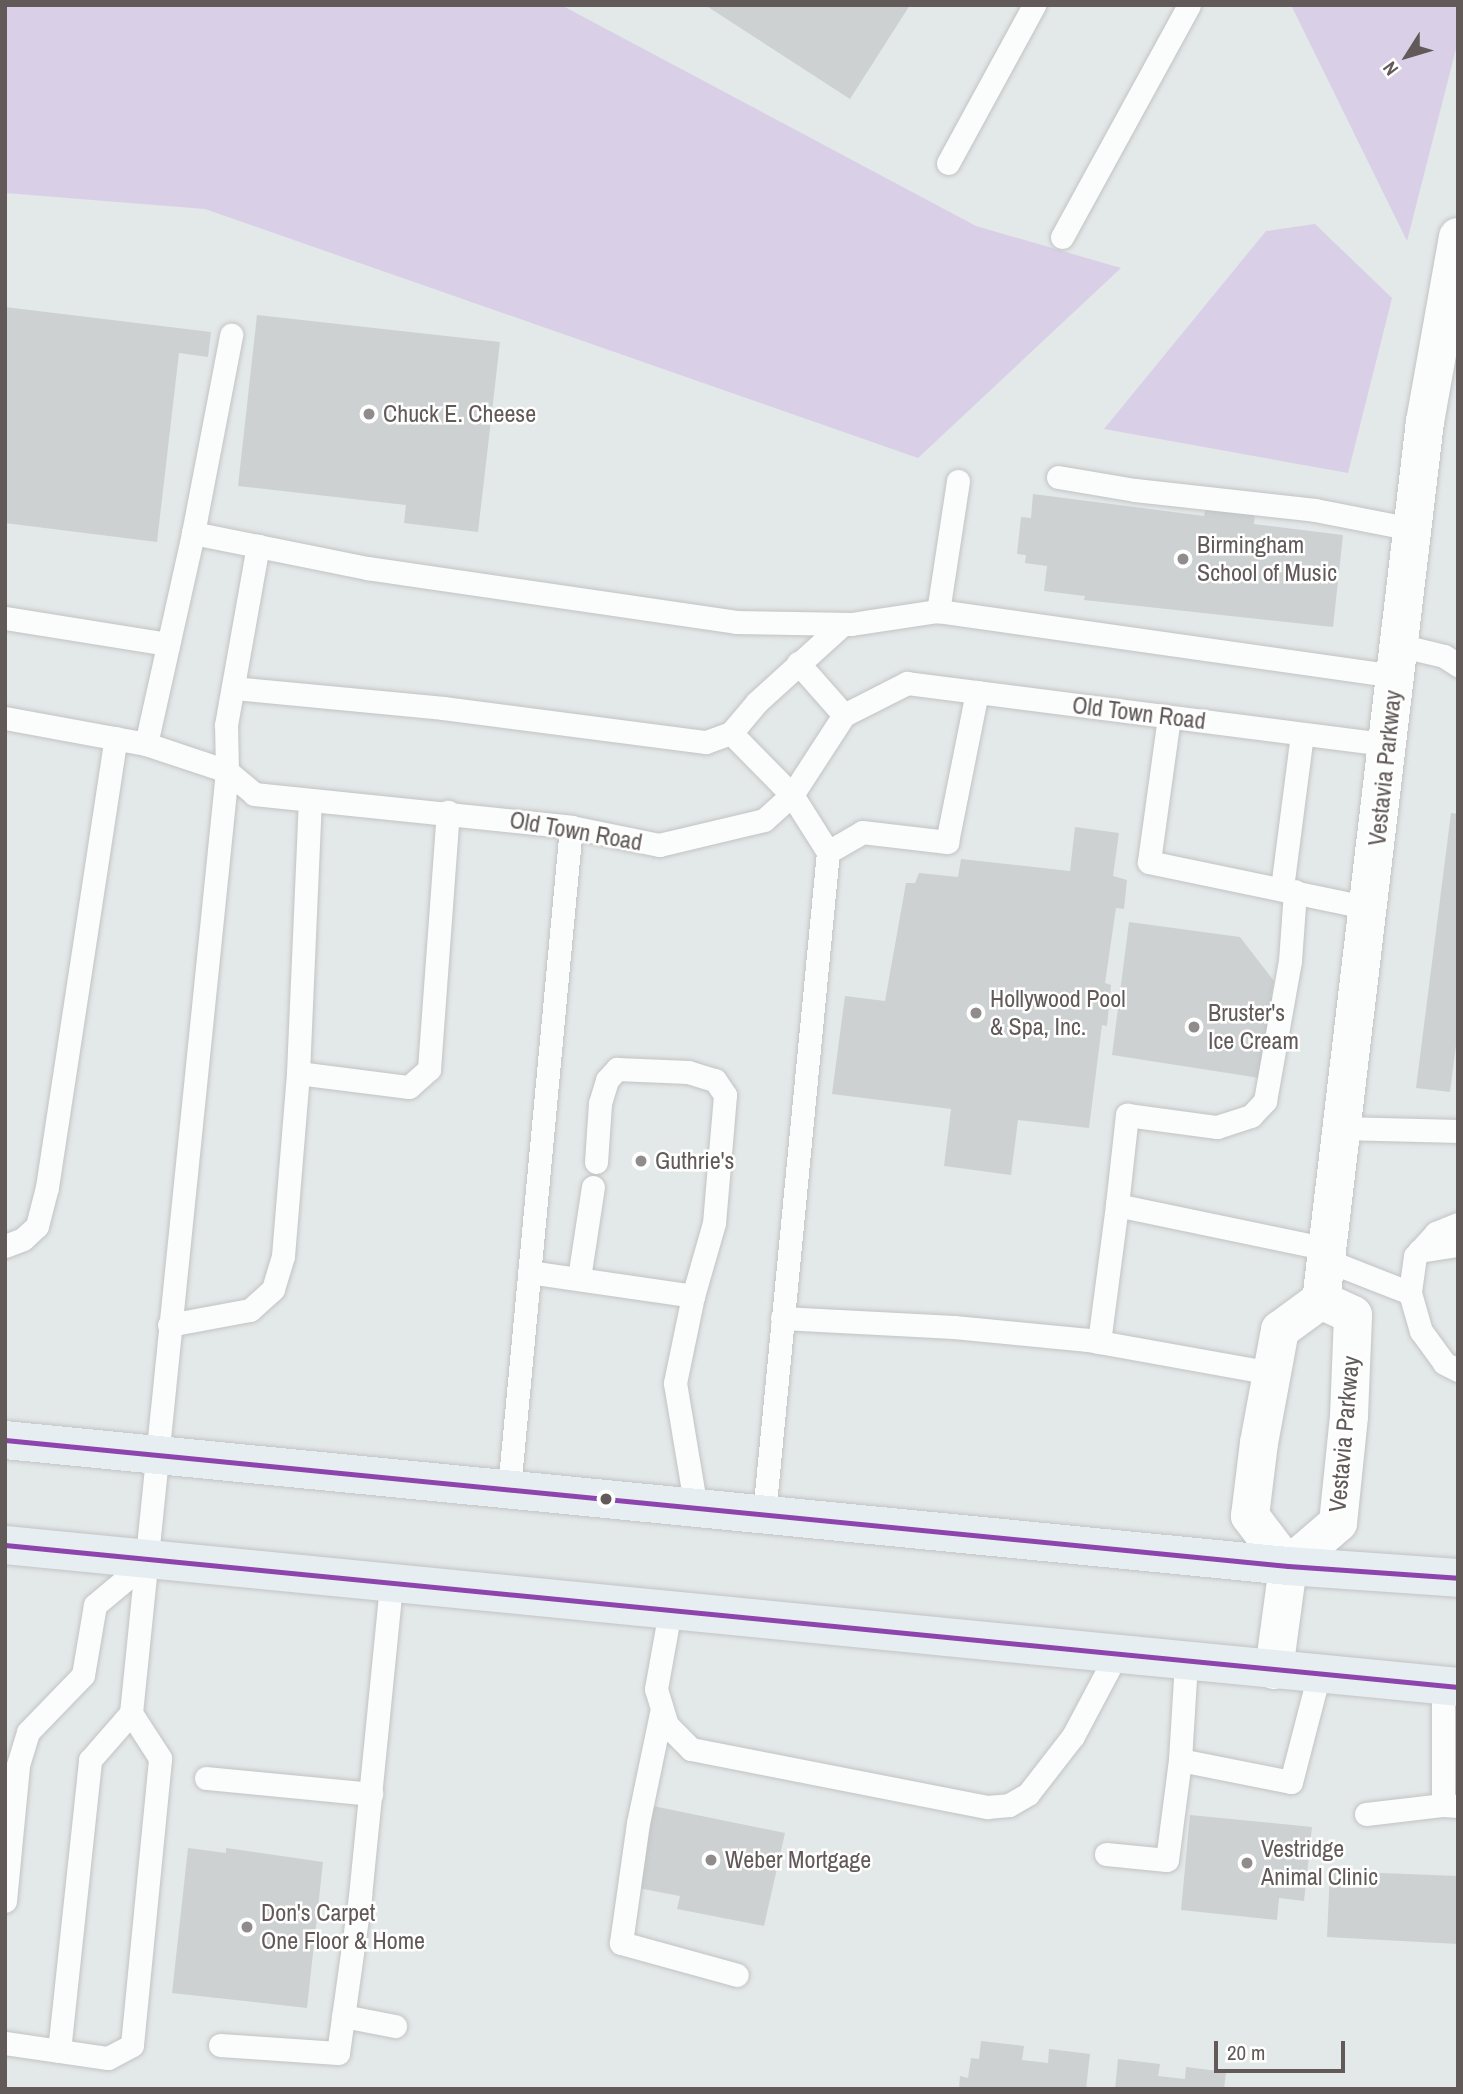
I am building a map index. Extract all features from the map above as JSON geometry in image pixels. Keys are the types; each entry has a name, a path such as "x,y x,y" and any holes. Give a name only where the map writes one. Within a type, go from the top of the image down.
{"main road":[{"path":"5,1440 1288,1566 1458,1578"},
{"path":"5,1545 1450,1686"}],"street":[{"name":"Vestavia Parkway","path":"1288,1566 1338,1523 1349,1416 1353,1315 1321,1300 1389,745 1396,661 1425,422 1458,237"},
{"path":"1274,1670 1288,1566 1250,1516 1280,1330 1321,1300"}],"lane":[{"path":"948,163 1034,5"},
{"path":"1062,237 1189,5"},
{"path":"146,744 193,533 232,335"},
{"path":"1058,477 1135,490 1315,510 1412,529"},
{"path":"938,611 958,481"},
{"path":"193,533 367,568 736,622 842,625 938,611 1396,661 1444,656 1458,665"},
{"path":"59,2051 90,1760 131,1713 150,1559 169,1325 227,771 226,725 258,546"},
{"path":"5,618 168,644"},
{"path":"233,688 443,708 706,742 731,733 798,663 842,625"},
{"path":"798,663 844,715"},
{"name":"Old Town Road","path":"5,718 146,744 227,771 254,794 448,812 572,827 659,845 764,820 792,795 844,715 906,683 1389,745"},
{"path":"828,852 862,832 947,842 977,692"},
{"path":"1169,717 1149,862 1289,889 1369,908"},
{"path":"731,733 792,795 828,852 764,1514"},
{"path":"1099,1342 1127,1115 1217,1127 1251,1116 1265,1101 1290,961 1289,889 1302,734"},
{"path":"5,1246 23,1240 37,1226 47,1187 116,738"},
{"path":"169,1325 250,1310 273,1289 283,1256 298,1073 310,801"},
{"path":"298,1073 409,1087 429,1069 448,812"},
{"path":"509,1489 572,827"},
{"path":"596,1162 600,1103 607,1080 617,1069 688,1072 715,1080 725,1095 727,1114 714,1223 694,1296 675,1383 696,1508"},
{"path":"1342,1128 1458,1131"},
{"path":"579,1278 593,1187"},
{"path":"1117,1205 1327,1254 1410,1293"},
{"path":"1458,1224 1436,1233 1419,1251 1410,1293 1421,1331 1444,1363 1458,1370"},
{"path":"1419,1251 1458,1245"},
{"path":"529,1272 694,1296"},
{"path":"782,1318 954,1327 1099,1342 1272,1373"},
{"path":"1433,1349 1458,1349"},
{"path":"5,1901 18,1765 28,1732 83,1675 95,1605 150,1559"},
{"path":"220,2045 338,2053 371,1794 391,1584"},
{"path":"670,1611 656,1689 661,1713 678,1740 691,1749 987,1807 1009,1805 1028,1794 1073,1736 1116,1655"},
{"path":"1106,1854 1167,1860 1180,1760 1186,1662"},
{"path":"1180,1760 1291,1782 1319,1674"},
{"path":"1366,1814 1451,1806 1450,1686"},
{"path":"5,2043 108,2058 132,2045 160,1758 131,1713"},
{"path":"661,1713 638,1823 621,1943 737,1975"},
{"path":"206,1779 371,1794"},
{"path":"343,2017 395,2026"}],"shaded area":[{"path":"5,5 561,5 976,226 1121,268 918,458 205,209 5,193"},
{"path":"1291,5 1458,5 1458,41 1407,241"},
{"path":"1315,224 1392,298 1348,473 1104,429 1266,231"}],"building":[{"path":"705,5 910,5 850,99"},
{"path":"5,307 211,332 208,357 179,353 157,542 5,523"},
{"name":"Chuck E. Cheese","path":"257,315 500,342 478,532 404,523 406,505 238,486"},
{"name":"Birmingham School of Music","path":"1033,494 1204,516 1206,507 1255,513 1254,524 1343,535 1333,627 1084,600 1085,596 1044,591 1047,566 1025,563 1026,555 1017,554 1021,517 1031,518"},
{"path":"1451,813 1458,814 1458,1030 1450,1092 1416,1088"},
{"name":"Hollywood Pool & Spa, Inc.","path":"1075,827 1119,833 1113,876 1127,880 1124,909 1116,908 1105,983 1111,985 1107,1026 1102,1025 1089,1128 1018,1120 1011,1175 944,1166 951,1109 832,1094 845,996 885,1001 906,883 915,883 919,873 958,877 961,859 1070,871"},
{"name":"Bruster's Ice Cream","path":"1129,922 1240,937 1274,981 1271,997 1276,998 1266,1079 1112,1055"},
{"name":"Weber Mortgage","path":"653,1806 785,1833 764,1926 677,1909 680,1896 638,1888"},
{"name":"Vestridge Animal Clinic","path":"1190,1815 1312,1827 1304,1901 1279,1898 1277,1920 1181,1910"},
{"name":"Don's Carpet One Floor & Home","path":"188,1848 226,1853 226,1848 323,1862 307,2008 172,1993"},
{"path":"1330,1871 1458,1876 1458,1944 1327,1937"},
{"path":"981,2041 1024,2046 1022,2060 1048,2063 1049,2049 1090,2054 1086,2089 959,2089 960,2076 968,2078 971,2058 979,2059"},
{"path":"1118,2059 1160,2064 1158,2076 1185,2079 1186,2067 1226,2072 1224,2089 1115,2089"}],"transit line":[{"path":"5,1440 1288,1566 1458,1578"},
{"path":"5,1545 1458,1687"}],"place":[{"name":"Chuck E. Cheese","path":"369,414"},
{"name":"Birmingham School of Music","path":"1183,559"},
{"name":"Hollywood Pool & Spa, Inc.","path":"976,1013"},
{"name":"Bruster's Ice Cream","path":"1194,1027"},
{"name":"Guthrie's","path":"641,1161"},
{"name":"Weber Mortgage","path":"711,1860"},
{"name":"Vestridge Animal Clinic","path":"1247,1863"},
{"name":"Don's Carpet One Floor & Home","path":"247,1927"}]}
